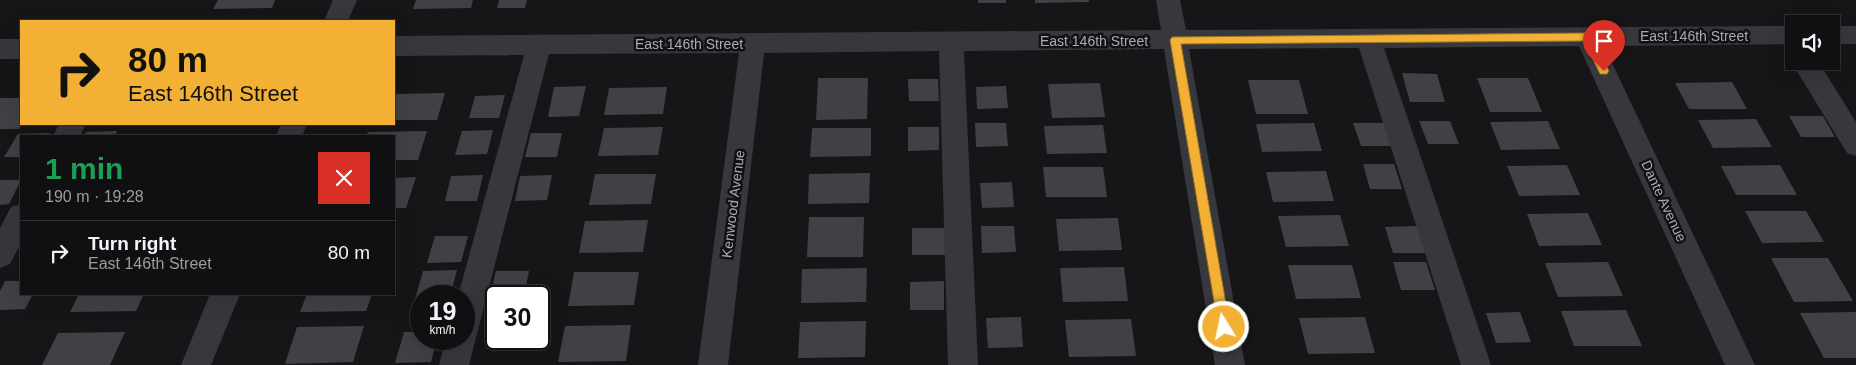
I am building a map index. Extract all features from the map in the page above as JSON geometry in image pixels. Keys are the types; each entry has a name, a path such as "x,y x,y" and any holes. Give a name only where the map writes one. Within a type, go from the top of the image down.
{"street":[{"path":"336,20 345,0"},
{"path":"1168,0 1230,365"},
{"path":"1840,35 1856,35"},
{"name":"Dante Avenue","path":"1587,37 1740,365"},
{"path":"1369,38 1476,365"},
{"name":"East 146th Street","path":"395,46 1369,38 1785,38"},
{"path":"951,42 962,365"},
{"name":"Kenwood Avenue","path":"713,365 753,43"},
{"path":"475,288 540,45"},
{"path":"0,49 20,49"},
{"path":"1810,70 1856,145"},
{"path":"0,255 20,218"},
{"path":"196,365 225,295"},
{"path":"454,365 458,350"}],"building":[{"path":"218,0 275,0 272,8 213,9"},
{"path":"416,0 473,0 471,8 413,9"},
{"path":"499,0 527,0 525,8 497,8"},
{"path":"978,0 1006,0 1006,3 978,3"},
{"path":"1035,0 1089,0 1089,2 1035,3"},
{"path":"1402,73 1437,74 1445,102 1410,102"},
{"path":"818,78 868,78 867,119 816,120"},
{"path":"1477,78 1528,78 1542,112 1490,112"},
{"path":"908,79 938,79 939,101 909,101"},
{"path":"1248,80 1299,80 1308,114 1256,114"},
{"path":"1732,82 1747,109 1689,109 1675,83"},
{"path":"1100,83 1105,117 1052,118 1048,84"},
{"path":"586,86 579,116 548,117 554,87"},
{"path":"1006,86 1008,108 977,109 976,87"},
{"path":"667,87 663,114 604,115 609,88"},
{"path":"445,93 437,120 395,120 395,94"},
{"path":"505,95 499,118 469,118 475,96"},
{"path":"0,98 20,98 21,125 19,129 0,129"},
{"path":"1789,116 1823,116 1835,137 1801,137"},
{"path":"1756,119 1772,147 1713,148 1698,120"},
{"path":"1419,121 1450,121 1459,144 1428,144"},
{"path":"1548,121 1560,149 1501,150 1490,122"},
{"path":"975,123 1006,123 1008,146 976,147"},
{"path":"1314,123 1322,151 1262,152 1256,124"},
{"path":"1353,123 1384,123 1392,146 1361,146"},
{"path":"1103,125 1107,153 1047,154 1044,126"},
{"path":"663,127 658,155 598,156 604,128"},
{"path":"908,127 939,127 939,150 908,151"},
{"path":"812,128 871,128 871,156 810,157"},
{"path":"493,130 487,154 455,155 462,131"},
{"path":"117,131 115,135 84,135 86,132"},
{"path":"427,131 418,160 395,160 395,135 366,135 368,132"},
{"path":"49,133 48,135 20,135 20,157 4,157 18,134"},
{"path":"531,133 562,133 557,157 525,157"},
{"path":"1363,164 1394,164 1402,189 1370,189"},
{"path":"1567,165 1580,195 1519,196 1507,166"},
{"path":"1780,165 1797,195 1736,195 1721,166"},
{"path":"1043,167 1103,167 1107,197 1046,197"},
{"path":"1326,171 1334,201 1273,202 1266,172"},
{"path":"870,173 869,203 808,204 809,174"},
{"path":"595,174 656,174 651,204 589,205"},
{"path":"483,175 477,201 445,201 451,176"},
{"path":"552,175 547,200 515,201 520,176"},
{"path":"416,177 406,208 395,208 395,178"},
{"path":"0,180 20,180 9,204 0,205"},
{"path":"1012,182 1014,207 982,208 980,183"},
{"path":"1745,211 1806,211 1824,242 1762,243"},
{"path":"1588,213 1602,245 1539,246 1527,214"},
{"path":"1340,215 1349,246 1286,247 1278,216"},
{"path":"809,217 864,217 863,257 807,257"},
{"path":"1118,218 1122,250 1059,251 1056,219"},
{"path":"648,220 643,252 579,253 585,221"},
{"path":"981,226 1014,226 1016,252 982,253"},
{"path":"1417,226 1426,253 1393,253 1385,227"},
{"path":"912,228 945,228 945,255 912,255"},
{"path":"435,236 468,236 461,262 427,263"},
{"path":"1771,258 1828,258 1853,301 1794,302"},
{"path":"1393,262 1426,262 1435,290 1401,290"},
{"path":"1608,262 1623,296 1558,297 1545,263"},
{"path":"1288,265 1352,265 1361,298 1296,299"},
{"path":"1124,267 1128,301 1063,302 1060,268"},
{"path":"867,268 866,302 801,303 802,269"},
{"path":"457,270 453,285 419,285 423,271"},
{"path":"496,271 529,271 526,285 493,285"},
{"path":"574,272 639,272 634,305 568,306"},
{"path":"5,281 20,281 20,295 32,295 25,309 0,310 0,291"},
{"path":"944,281 944,310 910,310 910,282"},
{"path":"78,295 144,295 136,311 70,312"},
{"path":"307,295 372,295 366,311 300,312"},
{"path":"1626,310 1642,346 1574,346 1561,311"},
{"path":"1520,312 1531,342 1496,343 1486,313"},
{"path":"1856,312 1856,358 1824,358 1800,313"},
{"path":"1021,317 1023,347 988,348 986,318"},
{"path":"1365,317 1375,353 1308,354 1299,318"},
{"path":"1131,319 1136,356 1069,357 1065,320"},
{"path":"866,321 865,357 798,358 800,322"},
{"path":"631,325 626,361 558,362 565,326"},
{"path":"364,326 353,362 285,364 297,327"},
{"path":"125,332 110,365 42,365 58,333"},
{"path":"404,332 410,332 410,350 434,350 431,362 395,363"}],"route":[{"path":"1224,327 1175,40 1587,37 1604,71"}]}
